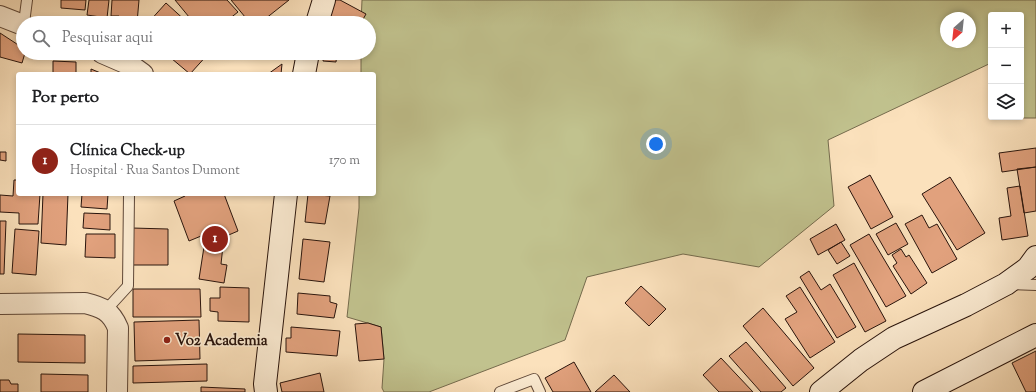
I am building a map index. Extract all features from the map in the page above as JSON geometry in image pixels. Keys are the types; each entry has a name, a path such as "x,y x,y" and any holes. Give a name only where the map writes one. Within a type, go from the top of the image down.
{"main road":[{"path":"319,16 324,0"},
{"path":"304,72 307,60"},
{"path":"266,392 265,384 286,196"},
{"path":"821,392 861,360 894,338 966,305 1006,284 1028,268 1036,257"},
{"path":"924,392 1036,335"}],"street":[{"path":"0,16 16,22"},
{"path":"118,60 132,66 140,72"},
{"path":"0,304 85,303 96,305 106,310 114,318 118,328 117,392"}],"lane":[{"path":"24,16 27,0"},
{"path":"106,310 128,286 129,196"},
{"path":"1006,284 1036,285"},
{"path":"500,392 534,379 540,392"}],"green space":[{"path":"362,0 1036,0 1036,118 1024,118 1024,12 988,12 988,64 828,140 834,206 759,267 683,254 587,277 565,340 429,392 384,392 382,388 384,359 381,327 347,317 359,196 376,196 376,72 361,72 361,60 376,60 376,16 361,16"}],"building":[{"path":"61,0 86,0 85,10 61,8"},
{"path":"89,0 109,0 107,16 87,15"},
{"path":"112,0 139,0 138,16 111,16"},
{"path":"175,0 227,0 238,12 233,16 188,16"},
{"path":"231,0 289,0 269,16 244,16"},
{"path":"333,0 340,0 366,14 365,16 325,15"},
{"path":"166,3 180,16 154,16"},
{"path":"0,33 16,43 16,60 23,60 22,63 0,57"},
{"path":"173,60 203,60 192,72 188,72"},
{"path":"323,60 336,60 336,62"},
{"path":"53,61 76,62 76,72 53,72"},
{"path":"282,64 281,72 271,72"},
{"path":"91,69 98,72 91,72"},
{"path":"1036,148 1036,167 1002,172 999,153"},
{"path":"0,152 6,152 6,161 0,160"},
{"path":"1036,167 1036,211 1024,213 1017,169"},
{"path":"870,175 893,217 871,229 848,187"},
{"path":"950,177 985,233 957,250 922,194"},
{"path":"14,180 16,180 16,196 40,196 38,224 19,224 19,213 0,212 0,195 13,196"},
{"path":"1020,186 1028,236 1002,240 999,218 1011,216 1007,188"},
{"path":"43,196 68,196 66,245 41,243"},
{"path":"82,196 108,196 107,209 81,207"},
{"path":"185,196 225,196 238,231 224,237 221,264 227,265 224,283 199,279 206,234 189,241 174,201"},
{"path":"308,196 330,196 325,224 305,222"},
{"path":"84,213 110,214 110,230 83,228"},
{"path":"922,215 929,228 937,224 957,259 932,273 905,224"},
{"path":"0,221 6,221 4,274 0,274"},
{"path":"896,223 908,244 888,255 876,234"},
{"path":"836,224 845,240 818,255 810,239"},
{"path":"132,228 168,229 168,265 132,265"},
{"path":"15,229 39,231 36,275 12,273"},
{"path":"86,234 115,234 115,258 85,257"},
{"path":"869,234 906,296 886,307 850,245"},
{"path":"303,239 330,242 324,282 299,279"},
{"path":"841,242 850,256 837,264 828,250"},
{"path":"901,249 906,257 909,255 927,283 911,294 893,266 897,263 892,255"},
{"path":"854,263 886,321 865,332 833,275"},
{"path":"809,271 821,290 830,284 856,327 837,338 800,277"},
{"path":"641,286 666,309 649,326 625,303"},
{"path":"220,287 249,288 249,322 218,321 218,312 210,311 210,298 220,298"},
{"path":"800,287 835,342 810,358 785,319 797,312 786,296"},
{"path":"133,289 200,289 201,317 133,317"},
{"path":"298,293 330,296 330,302 337,304 334,318 297,314"},
{"path":"763,308 814,368 793,386 743,326"},
{"name":"Vo2 Academia","path":"199,320 200,359 135,361 134,322"},
{"path":"368,323 381,327 384,359 359,361 355,324"},
{"path":"291,327 340,331 337,356 286,352 286,338 291,338"},
{"path":"18,334 85,335 85,363 18,362"},
{"path":"746,342 786,388 781,392 761,392 729,356"},
{"path":"1036,351 1036,392 1026,392 1012,363"},
{"path":"721,358 753,392 719,392 703,375"},
{"path":"574,362 591,392 553,392 545,378"},
{"path":"207,364 207,381 133,383 133,366"},
{"path":"320,373 324,392 282,392 280,383"},
{"path":"41,374 88,375 88,392 41,392"},
{"path":"614,375 630,392 595,392"},
{"path":"0,380 9,380 11,384 18,384 18,392 0,392"},
{"path":"201,387 245,389 245,392 201,392"}],"place":[{"name":"Clínica Check-up","path":"215,239"},
{"name":"Vo2 Academia","path":"167,340"}]}
